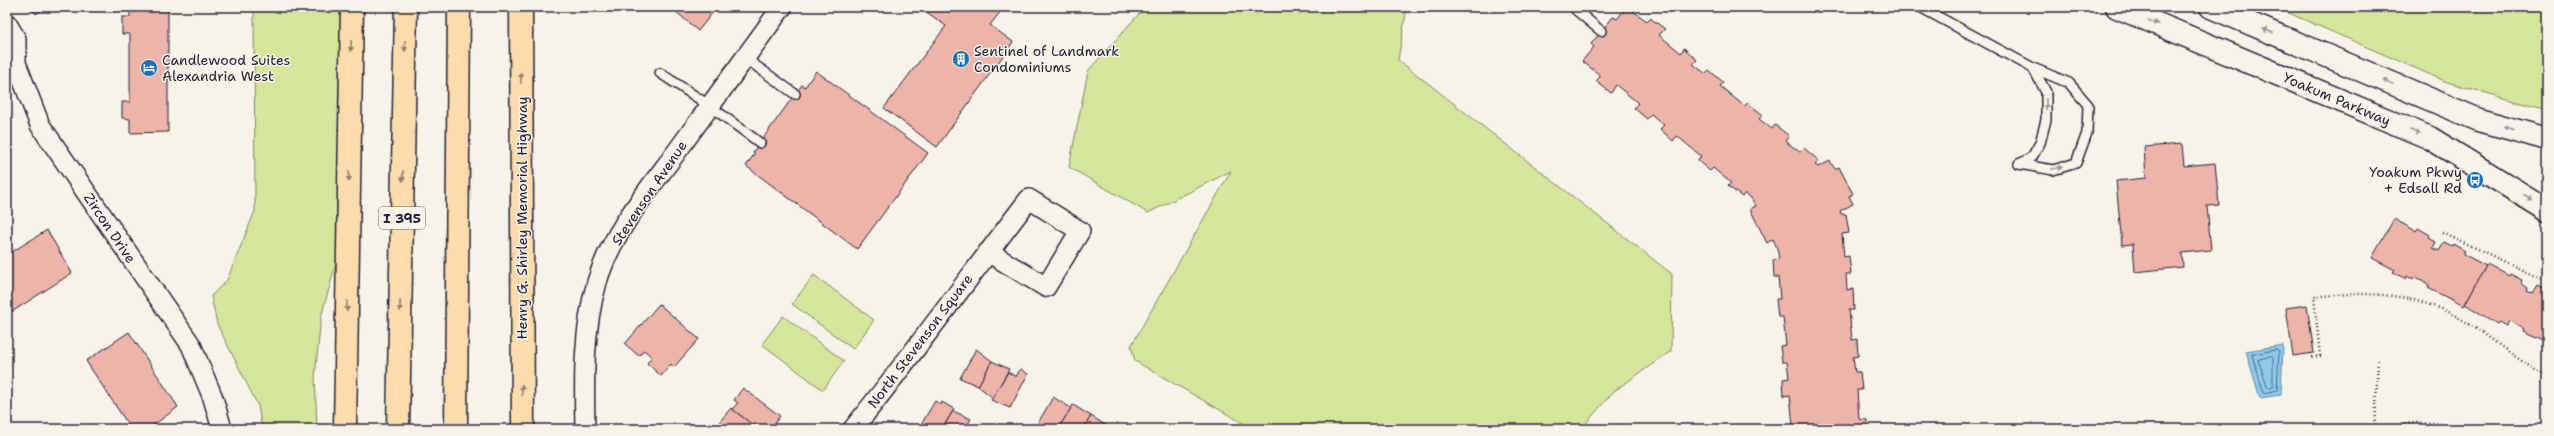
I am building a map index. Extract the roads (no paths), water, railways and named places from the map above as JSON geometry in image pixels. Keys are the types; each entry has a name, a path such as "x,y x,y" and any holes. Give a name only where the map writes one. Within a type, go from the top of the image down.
{"highway":[{"path":"345,429 352,7"},
{"name":"I 395","path":"398,429 406,7"},
{"path":"456,429 459,7"},
{"name":"Henry G. Shirley Memorial Highway","path":"521,7 523,429"}],"street":[{"name":"Stevenson Avenue","path":"585,429 588,319 597,281 623,227 782,7"},
{"name":"Yoakum Parkway","path":"2117,7 2430,138 2547,210"},
{"path":"2211,7 2479,120 2547,139"},
{"name":"Zircon Drive","path":"7,24 16,39 11,65 40,125 191,346 213,398 222,429"},
{"name":"North Stevenson Square","path":"853,429 988,252 1028,200 1080,231 1046,287 988,252"}],"lane":[{"path":"1920,7 2033,68 2069,83 2088,105 2087,133 2076,162 2053,170 2019,164 2032,157 2040,143 2046,120 2046,92 2033,68"},
{"path":"1576,10 1601,31"},
{"path":"745,58 795,94"},
{"path":"660,73 710,106 760,143"}],"water":[{"path":"2283,345 2281,395 2260,398 2246,351"}],"place":[{"name":"Sentinel of Landmark Condominiums","path":"961,59"},
{"name":"Candlewood Suites Alexandria West","path":"149,68"},
{"name":"Yoakum Pkwy + Edsall Rd","path":"2475,180"}]}
